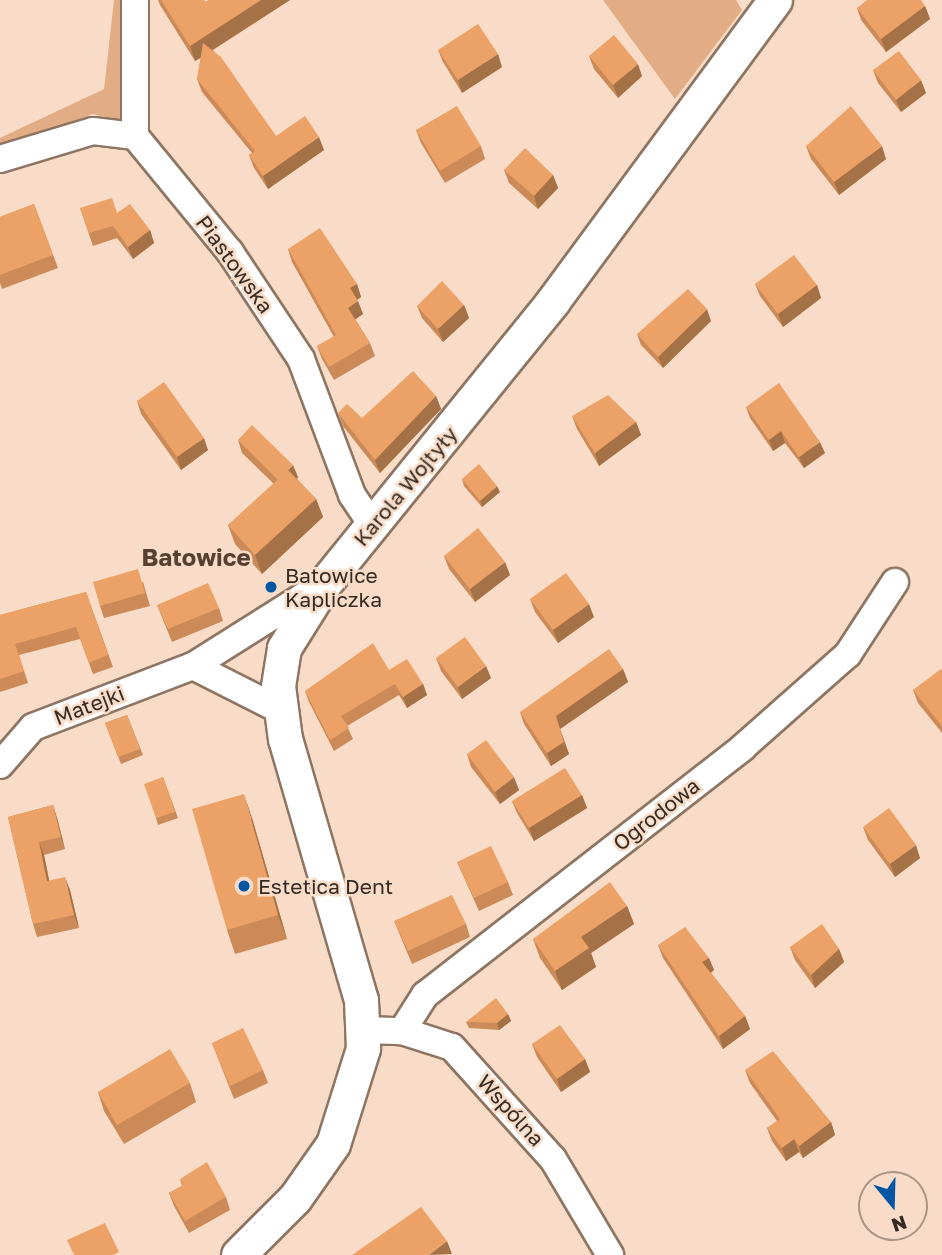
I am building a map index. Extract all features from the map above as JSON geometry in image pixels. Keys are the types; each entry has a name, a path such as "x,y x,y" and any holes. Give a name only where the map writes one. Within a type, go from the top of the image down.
{"street":[{"path":"0,159 93,131 135,136 135,0"},
{"name":"Karola Wojtyły","path":"238,1255 295,1198 333,1143 357,1082 365,1030 280,710 284,648 324,584 554,300 775,0"},
{"name":"Piastowska","path":"135,136 230,252 301,359 352,495 373,526"},
{"name":"Ogrodowa","path":"402,1031 425,995 743,747 848,654 895,582"},
{"name":"Matejki","path":"0,765 33,727 193,666 324,584"},
{"path":"193,666 280,710"},
{"name":"Wspólna","path":"365,1030 402,1031 452,1047 505,1099 553,1158 610,1255"}],"shaded area":[{"path":"114,0 121,0 122,121 93,114 0,148 0,138 104,89"},
{"path":"603,0 736,0 742,10 675,99"}],"building":[{"path":"161,0 205,2 261,0 190,46"},
{"path":"867,0 921,0 925,6 881,39 857,8"},
{"path":"478,24 498,54 458,80 438,50"},
{"path":"614,35 638,64 613,85 589,56"},
{"path":"203,43 221,57 276,136 305,116 319,137 263,176 249,155 255,151 197,79"},
{"path":"899,51 921,80 896,100 873,70"},
{"path":"457,106 481,146 440,171 416,130"},
{"path":"851,106 882,146 834,182 806,146"},
{"path":"525,148 553,175 534,196 504,170"},
{"path":"112,198 117,213 130,204 150,230 128,247 113,226 89,233 80,208"},
{"path":"34,204 53,255 0,275 0,217"},
{"path":"320,228 357,284 350,288 358,301 348,308 370,343 329,367 317,346 336,335 288,249"},
{"path":"794,255 817,285 778,314 755,284"},
{"path":"442,281 464,305 438,329 417,306"},
{"path":"688,289 707,309 658,357 637,334"},
{"path":"413,371 436,396 375,460 338,413 347,404 362,418"},
{"path":"164,382 204,438 177,457 137,401"},
{"path":"779,383 820,442 799,457 781,431 769,440 746,407"},
{"path":"608,395 636,422 595,453 572,416"},
{"path":"252,425 293,465 278,480 238,440"},
{"path":"479,464 497,486 480,501 462,479"},
{"path":"288,470 316,499 255,555 228,525"},
{"path":"478,528 505,562 470,589 444,556"},
{"path":"138,569 145,593 100,606 93,582"},
{"path":"566,573 589,604 553,630 530,599"},
{"path":"208,583 219,608 168,629 157,605"},
{"path":"86,592 108,655 89,663 76,627 15,644 24,671 0,679 0,615"},
{"path":"465,637 486,666 458,687 436,658"},
{"path":"373,643 389,670 407,659 423,684 403,697 395,684 341,716 349,728 330,740 305,691"},
{"path":"609,649 623,669 556,716 564,742 547,753 520,712"},
{"path":"941,669 942,671 942,726 913,690"},
{"path":"127,715 140,749 118,757 105,723"},
{"path":"486,740 514,777 495,792 467,754"},
{"path":"565,768 582,795 529,828 512,801"},
{"path":"163,777 175,812 156,818 144,784"},
{"name":"Estetica Dent","path":"244,794 278,915 227,930 192,809"},
{"path":"53,805 61,837 39,842 47,881 65,877 74,915 33,924 8,817"},
{"path":"889,808 916,845 890,864 863,827"},
{"path":"491,846 508,882 474,898 457,862"},
{"path":"610,882 627,906 581,937 589,948 555,971 533,939"},
{"path":"452,895 466,924 408,951 394,921"},
{"path":"822,924 839,949 811,975 790,947"},
{"path":"685,927 709,958 702,962 745,1016 719,1036 658,945"},
{"path":"496,998 508,1014 497,1023 466,1022"},
{"path":"560,1025 585,1059 557,1079 532,1044"},
{"path":"243,1028 263,1070 230,1086 212,1043"},
{"path":"170,1049 190,1083 117,1125 98,1092"},
{"path":"773,1051 831,1122 799,1146 794,1139 782,1148 767,1128 780,1119 745,1070"},
{"path":"207,1162 226,1197 185,1221 169,1193 183,1185 180,1179"},
{"path":"421,1207 447,1241 429,1255 352,1255"},
{"path":"105,1223 119,1252 113,1255 74,1255 67,1240"}],"place":[{"name":"Batowice Kapliczka","path":"271,587"},
{"name":"Estetica Dent","path":"244,886"}],"district":[{"name":"Batowice","path":"196,557"}]}
